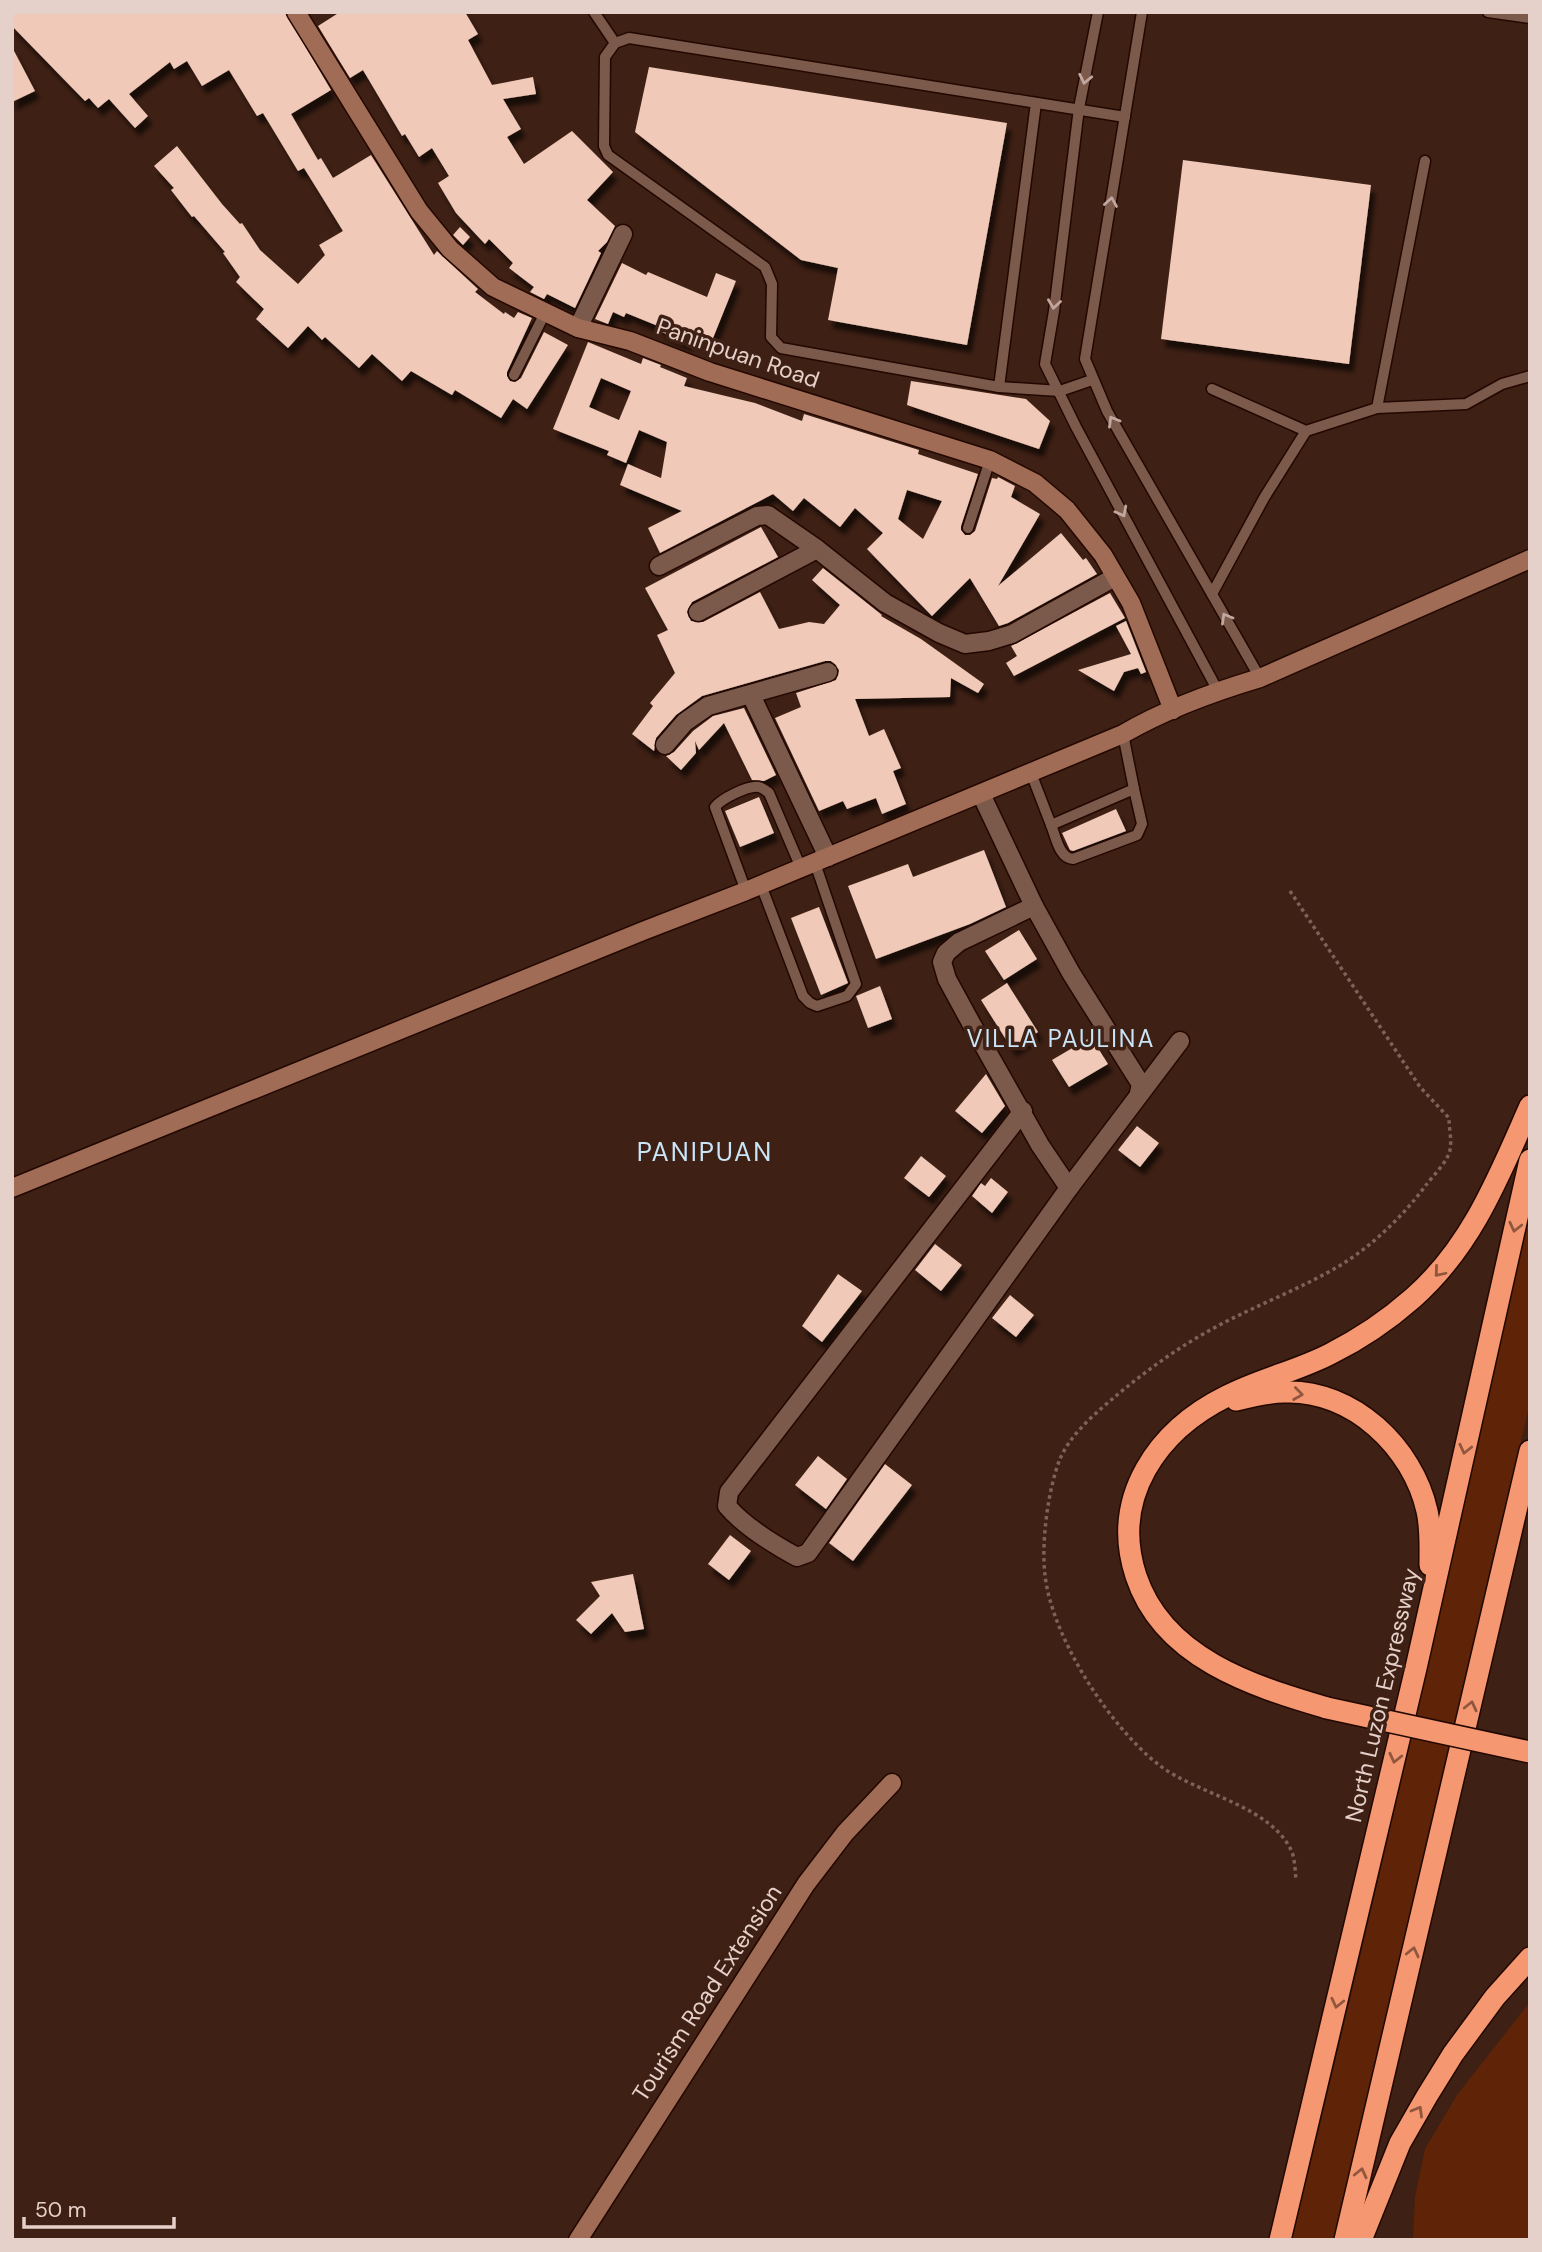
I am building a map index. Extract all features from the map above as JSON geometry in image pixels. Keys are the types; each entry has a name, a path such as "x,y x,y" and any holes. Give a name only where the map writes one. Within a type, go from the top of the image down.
{"highway":[{"path":"1530,1106 1494,1190 1469,1234 1435,1278 1380,1325 1331,1354 1249,1385 1207,1406 1188,1420 1149,1462 1137,1485 1129,1534 1130,1558 1150,1608 1189,1650 1237,1677 1327,1708 1530,1752"},
{"name":"North Luzon Expressway","path":"1280,2240 1416,1668 1530,1160"},
{"path":"1207,1406 1285,1392 1304,1394 1334,1401 1358,1414 1377,1427 1397,1447 1415,1477 1429,1522 1429,1567 1416,1668"},
{"path":"1345,2240 1530,1451"},
{"path":"1361,2240 1400,2143 1427,2096 1453,2054 1495,1997 1530,1958"}],"main road":[{"name":"Paninpuan Road","path":"296,12 419,211 450,249 493,287 578,328 630,341 710,372 990,460 1035,483 1067,510 1103,555 1131,603 1173,710"},
{"path":"12,1188 981,794 1123,734 1146,720 1218,691 1260,678 1530,559"},
{"name":"Tourism Road Extension","path":"578,2240 806,1884 845,1833 892,1783"}],"street":[{"path":"578,328 623,234"},
{"path":"659,566 757,516 768,516 817,549 885,603 965,644 1012,634 1115,577"},
{"path":"698,612 817,549"},
{"path":"665,745 695,714 708,706 828,672"},
{"path":"751,695 814,863"},
{"path":"981,794 1034,906 1071,972 1138,1077 1141,1084 1139,1093"},
{"path":"1034,906 959,942 946,953 942,962 947,979 1040,1145 1069,1188"},
{"path":"1023,1111 729,1492 727,1506 736,1517 786,1551 797,1556 808,1553 1069,1188 1180,1041"}],"lane":[{"path":"594,12 615,43"},
{"path":"1098,12 1079,108 1045,363 1218,691"},
{"path":"1142,12 1085,359 1107,411 1260,678"},
{"path":"1488,12 1530,18"},
{"path":"1093,380 1060,391 999,387 781,348 771,337 772,284 765,267 608,155 604,146 605,57 615,43 629,38 1125,117"},
{"path":"999,387 1036,103"},
{"path":"1377,408 1424,161"},
{"path":"514,375 545,313"},
{"path":"1212,594 1264,498 1306,431 1377,408 1466,404 1502,384 1530,376"},
{"path":"1212,389 1306,431"},
{"path":"968,527 990,460"},
{"path":"1031,773 1063,855 1067,859 1136,835 1142,824 1123,734"},
{"path":"752,787 761,787 769,793 814,863 856,984 847,996 817,1006 803,996 753,888 715,807 720,801 752,787"},
{"path":"1051,825 1134,789"}],"shaded area":[{"path":"1530,1210 1530,1402 1390,2011 1334,2240 1292,2240 1414,1726"},
{"path":"1530,2002 1530,2240 1413,2240 1415,2197 1425,2149 1457,2095"}],"building":[{"path":"12,12 285,12 331,90 291,114 318,160 321,158 333,178 371,155 434,255 437,251 478,289 475,292 504,314 505,312 514,318 518,312 532,318 507,372 510,381 515,382 521,378 544,332 568,345 527,409 513,399 501,418 455,390 452,395 411,371 402,381 372,354 359,368 325,337 322,340 308,326 288,348 256,319 264,309 236,282 240,277 223,253 225,252 194,216 192,217 171,190 174,188 154,166 177,146 222,204 240,224 242,223 260,250 298,284 325,255 319,245 343,231 304,168 298,171 263,113 257,116 229,70 202,86 187,61 174,69 170,62 129,94 148,116 135,128 109,99 98,108 89,98 85,101 12,26"},
{"path":"340,12 465,12 478,34 468,40 492,85 533,77 536,94 503,99 521,129 507,137 524,164 572,131 613,172 587,200 615,226 607,242 598,251 601,253 575,308 547,294 544,299 530,292 534,287 509,268 513,263 489,239 485,244 456,213 438,183 449,176 432,148 419,157 405,134 402,136 363,70 350,78 318,26"},
{"path":"12,47 35,91 12,102"},
{"path":"649,67 1007,123 967,345 828,320 838,268 801,260 635,132"},
{"path":"1183,160 1371,185 1349,364 1161,339"},
{"path":"460,227 470,237 463,245 453,235"},
{"path":"622,263 646,275 648,272 707,297 716,273 736,281 711,343 691,335 687,343 662,332 663,328 626,313 624,317 613,312 608,324 595,319"},
{"path":"588,342 641,364 643,358 661,365 660,367 687,378 684,386 755,403 802,421 804,414 919,450 918,454 978,474 961,526 965,535 975,531 992,478 998,477 1015,486 1011,497 1040,514 998,586 1061,533 1083,560 1086,558 1097,574 999,626 970,578 932,616 867,549 883,533 855,508 840,527 804,498 793,511 773,494 660,553 648,528 682,511 620,485 628,464 661,478 667,442 639,430 626,463 607,455 609,451 553,429","holes":["601,378 631,391 619,420 589,407","907,490 942,501 923,539 898,519"]},
{"path":"911,381 1026,399 1050,421 1039,449 907,405"},
{"path":"761,527 778,557 692,602 687,612 691,621 703,622 760,592 779,629 809,622 824,624 840,605 812,580 823,568 881,616 921,639 984,684 978,693 951,678 950,697 855,699 869,736 884,729 901,768 893,771 906,804 882,814 876,798 847,809 843,801 819,811 775,718 801,707 796,693 836,680 839,670 831,661 702,696 676,715 656,738 654,751 632,734 653,706 650,703 675,673 657,635 668,630 645,588"},
{"path":"1110,593 1125,618 1014,676 1006,663 1017,656 1011,646"},
{"path":"1126,621 1146,672 1141,674 1138,668 1124,672 1114,691 1078,670 1131,654 1116,626"},
{"path":"744,708 776,775 764,781 752,780 724,723 699,750 695,741 696,753 681,770 666,756 674,752 693,731 713,716"},
{"path":"759,797 774,833 740,847 725,811"},
{"path":"1116,809 1126,831 1070,850 1062,833"},
{"path":"984,850 1006,907 970,924 876,959 848,886 908,864 913,877"},
{"path":"819,907 848,983 821,995 791,918"},
{"path":"1019,930 1037,959 1004,980 985,951"},
{"path":"1007,983 1038,1032 1012,1049 981,1000"},
{"path":"880,986 892,1019 868,1028 856,996"},
{"path":"1091,1037 1108,1064 1069,1087 1052,1060"},
{"path":"986,1074 1005,1106 982,1133 955,1111"},
{"path":"1137,1126 1159,1143 1140,1167 1118,1150"},
{"path":"921,1156 946,1176 929,1197 904,1178"},
{"path":"991,1178 1008,1192 992,1213 972,1196 981,1183 985,1186"},
{"path":"935,1244 962,1265 941,1291 915,1270"},
{"path":"838,1274 862,1291 822,1342 802,1326"},
{"path":"1010,1295 1034,1315 1016,1337 992,1318"},
{"path":"818,1456 847,1479 826,1509 795,1485"},
{"path":"885,1464 912,1485 853,1561 829,1543"},
{"path":"730,1535 751,1551 729,1580 708,1564"},
{"path":"633,1574 644,1629 625,1632 612,1613 591,1634 576,1620 600,1596 591,1582"}],"district":[{"name":"VILLA PAULINA","path":"1061,1039"},
{"name":"PANIPUAN","path":"705,1152"}]}
